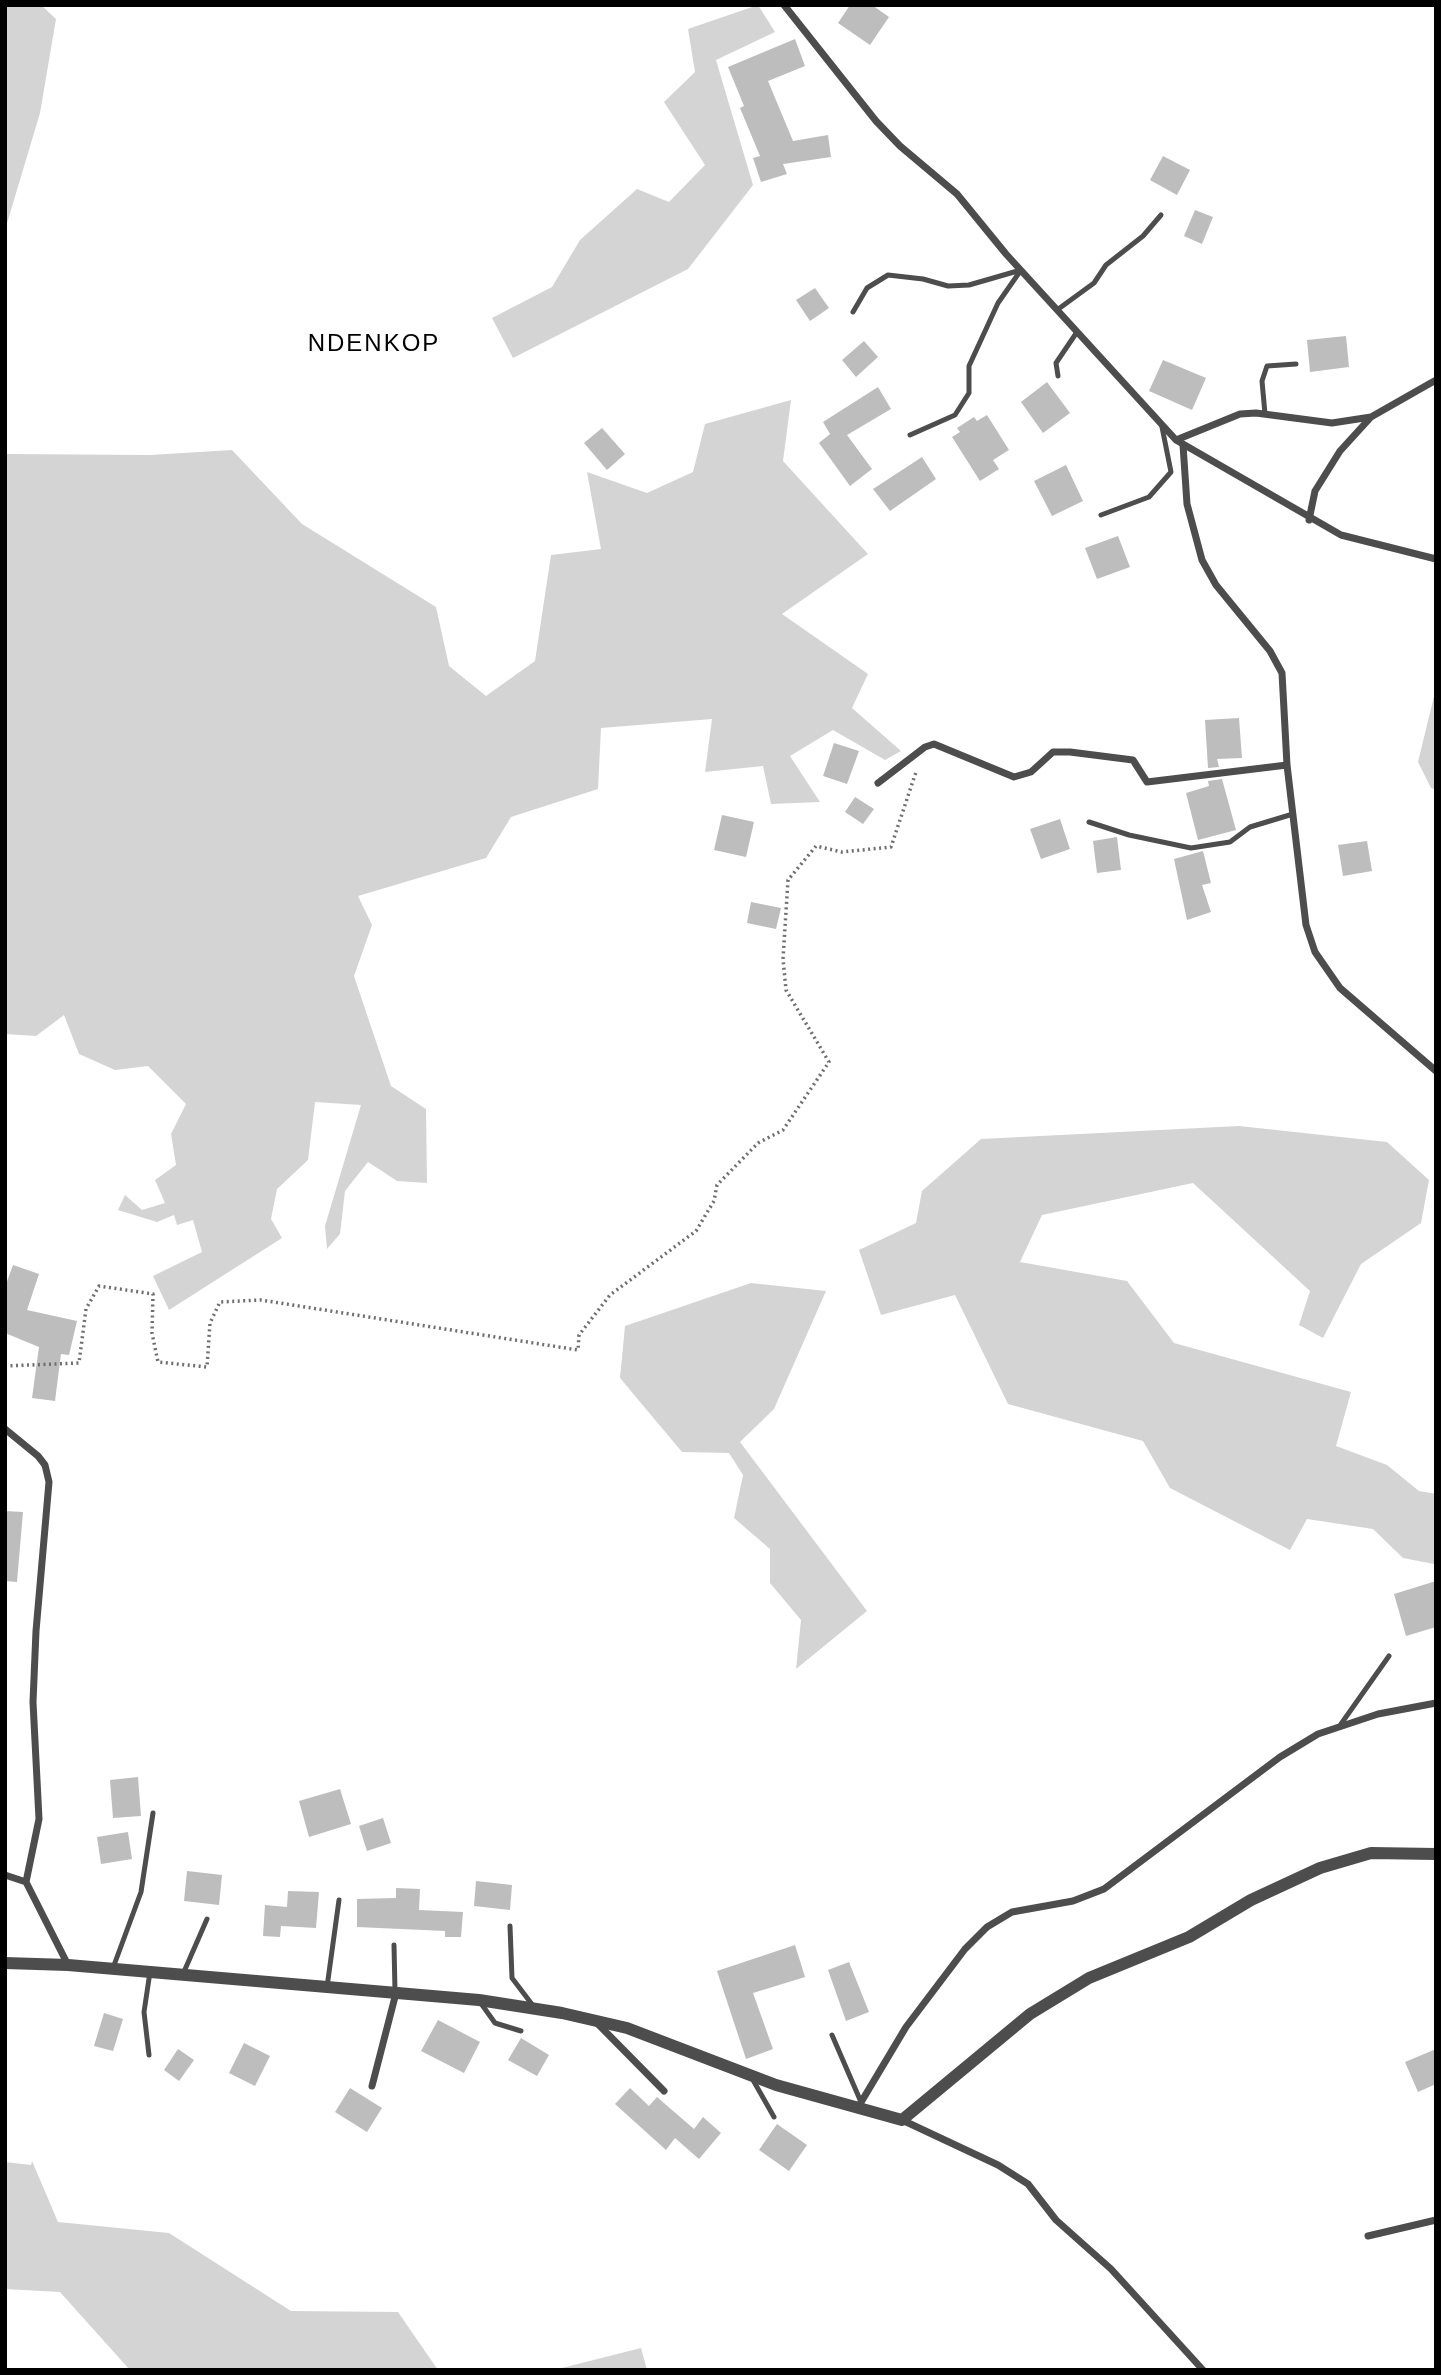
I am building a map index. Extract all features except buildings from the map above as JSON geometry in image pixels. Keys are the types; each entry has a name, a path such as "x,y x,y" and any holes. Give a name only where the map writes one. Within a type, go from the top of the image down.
{"street":[{"path":"784,5 876,121 900,146 957,194 1021,270 1179,443 1309,520 1358,541 1436,559"},
{"path":"1309,520 1315,491 1327,469 1371,417 1436,380"},
{"path":"1179,443 1240,414 1265,414 1314,423 1371,417"},
{"path":"1179,443 1187,504 1202,560 1216,585 1270,651 1282,673 1287,765 1306,925 1315,952 1340,988 1436,1071"},
{"path":"878,783 925,747 934,744 1014,777 1031,772 1053,752 1133,760 1147,782 1287,765"},
{"path":"5,1429 38,1456 45,1465 49,1482 36,1631 33,1702 39,1819 26,1882 68,1965"},
{"path":"859,2106 906,2027 965,1949 987,1927 1012,1912 1073,1901 1104,1889 1280,1757 1341,1724 1436,1703"},
{"path":"902,2120 1030,2014 1089,1978 1189,1937 1251,1900 1320,1868 1371,1853 1436,1854"},
{"path":"5,1875 26,1882"},
{"path":"5,1963 183,1974 479,2000 535,2009 627,2028 750,2074 902,2120 998,2165 1028,2184 1056,2220 1111,2269 1203,2370"},
{"path":"372,2086 396,1993"},
{"path":"596,2021 664,2091"},
{"path":"1368,2236 1436,2220"}],"lane":[{"path":"1057,310 1094,283 1106,265 1143,236 1161,215"},
{"path":"853,312 867,288 888,275 923,279 948,286 969,285 1021,270"},
{"path":"910,435 955,415 969,393 969,366 998,303 1021,270"},
{"path":"1058,376 1056,363 1077,332"},
{"path":"1265,414 1262,381 1267,366 1296,364"},
{"path":"1101,515 1149,497 1171,472 1162,427"},
{"path":"1089,822 1129,835 1191,848 1230,842 1250,827 1293,814"},
{"path":"1341,1724 1389,1656"},
{"path":"113,1968 141,1892 153,1813"},
{"path":"327,1987 339,1900"},
{"path":"183,1974 207,1919"},
{"path":"510,1926 512,1978 535,2009"},
{"path":"394,1945 396,1993"},
{"path":"149,2055 144,2012 150,1972"},
{"path":"479,2000 495,2023 521,2031"},
{"path":"832,2035 859,2106"},
{"path":"750,2074 774,2117"}],"path":[{"path":"5,1366 79,1363 86,1309 99,1286 153,1294 152,1332 158,1362 207,1367 210,1323 220,1302 261,1300 578,1350 579,1335 610,1295 696,1231 714,1201 718,1185 758,1143 783,1130 830,1062 786,990 783,959 788,880 816,846 842,852 891,847 925,747"}],"shaded area":[{"path":"5,5 41,5 56,19 40,113 5,230"},
{"path":"758,5 775,32 716,60 753,185 688,269 513,358 492,318 552,287 580,240 637,189 669,202 705,165 664,102 695,72 688,29"},
{"path":"791,400 783,461 868,554 782,614 868,674 852,708 901,751 885,760 833,730 790,756 820,802 771,804 763,766 705,772 712,719 601,728 598,789 511,817 486,858 358,896 372,925 354,976 391,1086 426,1109 427,1183 397,1181 368,1162 345,1191 340,1234 327,1249 325,1226 361,1105 315,1102 308,1160 277,1189 271,1219 282,1238 169,1310 153,1276 202,1252 193,1220 177,1225 174,1215 157,1222 118,1210 125,1195 142,1210 165,1203 155,1180 176,1165 171,1134 186,1104 148,1066 115,1070 79,1054 64,1015 36,1036 5,1034 5,454 150,455 232,450 302,524 436,607 449,666 486,696 535,661 551,555 601,549 587,472 647,493 693,472 705,424"},
{"path":"1436,688 1436,790 1431,788 1418,762"},
{"path":"1239,1126 1387,1142 1429,1180 1421,1223 1361,1264 1323,1338 1299,1325 1310,1291 1193,1183 1042,1215 1020,1262 1127,1281 1174,1343 1351,1392 1336,1446 1387,1465 1419,1491 1436,1494 1434,1564 1403,1558 1373,1529 1307,1519 1290,1550 1170,1488 1143,1441 1008,1404 955,1295 881,1315 859,1250 916,1223 922,1191 981,1139"},
{"path":"751,1283 826,1291 774,1409 740,1442 867,1611 796,1669 801,1620 770,1583 770,1549 734,1518 743,1475 729,1453 682,1452 620,1378 625,1326"},
{"path":"32,2161 58,2222 169,2233 291,2311 398,2312 438,2370 129,2369 60,2292 5,2289 5,2162 31,2165"},
{"path":"641,2348 647,2370 554,2370"}],"district":[{"name":"NDENKOP","path":"374,344"}]}
